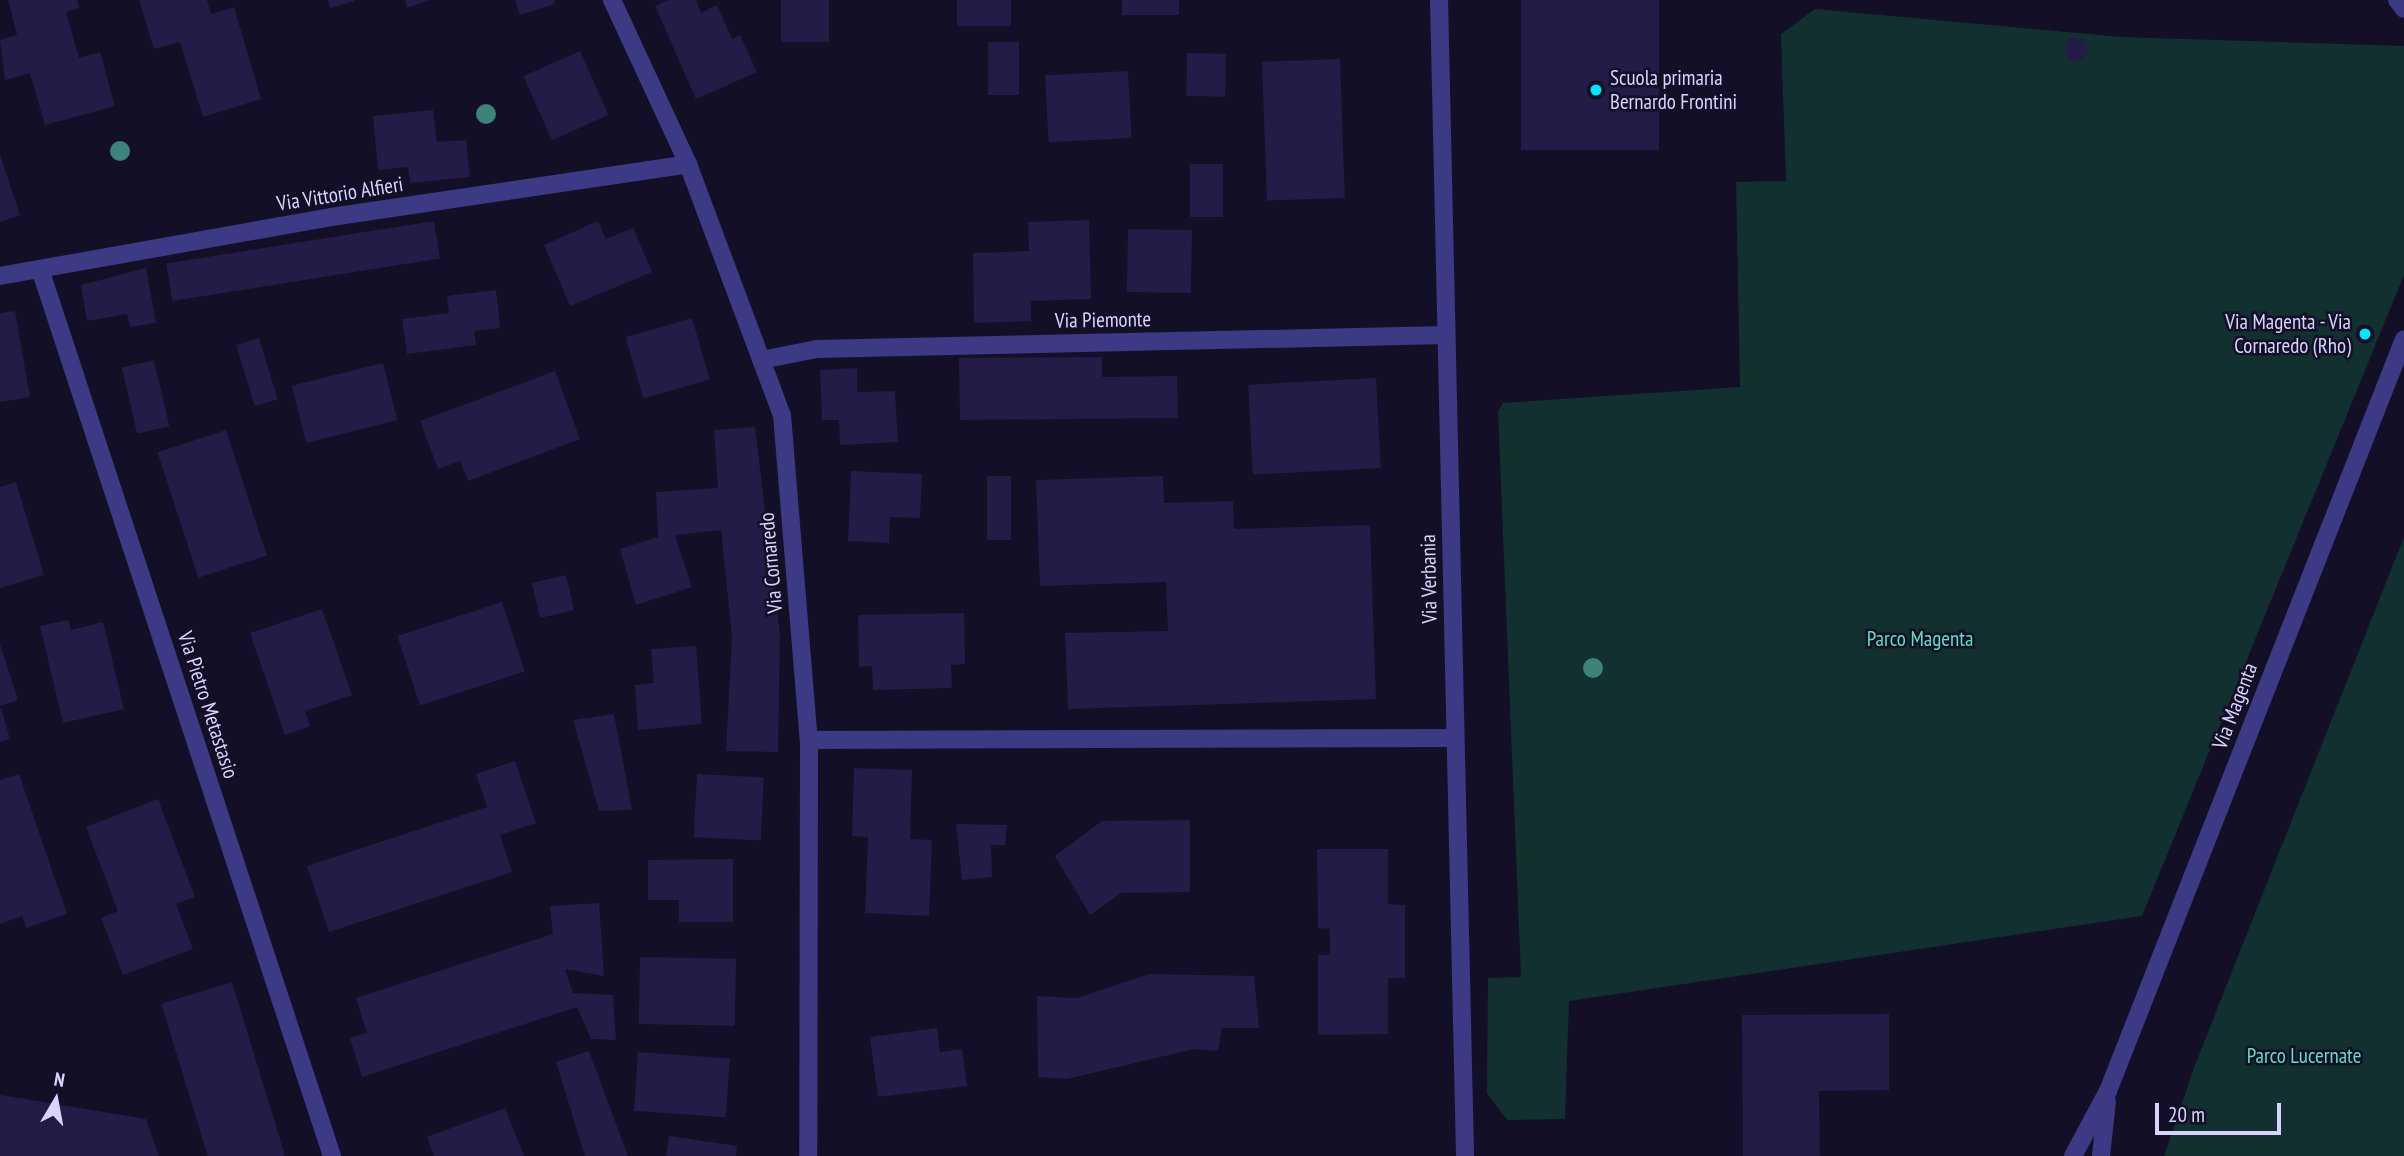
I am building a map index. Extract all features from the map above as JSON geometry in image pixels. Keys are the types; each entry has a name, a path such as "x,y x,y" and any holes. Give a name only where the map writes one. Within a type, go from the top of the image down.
{"street":[{"name":"Via Cornaredo","path":"612,0 688,164 782,415 809,740 808,1156"},
{"name":"Via Verbania","path":"1439,0 1465,1156"},
{"path":"2397,0 2404,9"},
{"name":"Via Vittorio Alfieri","path":"0,276 331,217 688,164"},
{"name":"Via Pietro Metastasio","path":"40,269 332,1156"},
{"name":"Via Piemonte","path":"761,360 817,349 1446,335"},
{"name":"Via Magenta","path":"2073,1156 2108,1091 2404,339"},
{"path":"809,740 1455,738"},
{"name":"Via Magenta","path":"2101,1156 2108,1091"}],"green space":[{"name":"Parco Magenta","path":"1815,9 2121,37 2404,46 2404,275 2142,916 1569,1001 1565,1119 1507,1120 1487,1093 1488,978 1521,977 1498,411 1503,403 1740,387 1736,182 1786,181 1781,34"},
{"name":"Parco Lucernate","path":"2404,537 2404,1156 2164,1156 2195,1065"}],"building":[{"path":"8,0 77,0 79,8 66,12 79,58 100,52 115,106 45,125 30,73 5,80 0,40 17,35"},
{"path":"139,0 207,0 211,14 234,7 261,99 203,117 180,42 154,49"},
{"path":"328,0 354,0 355,1 330,8"},
{"path":"405,0 429,0 407,8"},
{"path":"515,0 554,0 555,4 520,15"},
{"path":"668,0 696,0 701,13 717,5 732,39 740,35 757,72 696,99 655,6"},
{"path":"781,0 829,0 829,42 781,42"},
{"path":"957,0 1011,0 1011,26 957,26"},
{"path":"1122,0 1179,0 1179,15 1122,15"},
{"path":"1521,0 1659,0 1659,150 1521,150"},
{"path":"2071,38 2082,39 2089,50 2081,61 2070,60 2064,49"},
{"path":"988,42 1019,42 1019,95 988,95"},
{"path":"580,51 608,115 552,140 523,76"},
{"path":"1187,53 1226,54 1225,97 1186,96"},
{"path":"1340,59 1345,198 1267,201 1262,62"},
{"path":"1128,71 1132,138 1049,142 1045,75"},
{"path":"433,110 437,142 466,140 470,177 410,183 408,167 378,170 373,116"},
{"path":"0,154 20,215 0,222"},
{"path":"1190,164 1223,164 1223,217 1190,217"},
{"path":"1089,220 1091,299 1031,301 1031,321 974,323 973,253 1029,251 1028,222"},
{"path":"434,221 440,259 172,301 166,263"},
{"path":"598,221 606,239 633,228 652,272 570,306 544,245"},
{"path":"1128,229 1192,230 1191,293 1127,292"},
{"path":"146,268 156,323 130,327 127,314 87,321 81,285"},
{"path":"496,290 500,328 474,331 476,345 407,354 402,319 449,313 447,296"},
{"path":"15,311 30,397 0,402 0,313"},
{"path":"692,318 710,380 643,399 626,337"},
{"path":"259,338 278,399 255,406 236,345"},
{"path":"1102,357 1102,377 1177,376 1178,418 960,420 959,358"},
{"path":"154,360 169,426 137,434 122,367"},
{"path":"383,363 397,420 306,443 292,386"},
{"path":"857,368 857,392 895,391 898,442 840,445 839,420 822,420 820,370"},
{"path":"555,371 580,439 468,481 460,461 438,469 420,421"},
{"path":"1376,378 1381,468 1253,475 1248,385"},
{"path":"755,427 780,635 778,752 726,751 732,636 721,530 675,535 692,587 636,605 620,549 658,537 656,492 718,488 714,430"},
{"path":"226,430 267,556 198,578 158,452"},
{"path":"851,471 922,474 920,518 890,517 889,543 848,541"},
{"path":"987,476 1011,476 1011,540 987,540"},
{"path":"1163,476 1164,503 1233,501 1234,529 1370,525 1376,699 1068,709 1065,633 1168,631 1166,582 1040,586 1036,480"},
{"path":"16,482 44,575 0,588 0,487"},
{"path":"566,575 574,610 540,618 532,583"},
{"path":"502,602 525,671 420,705 397,636"},
{"path":"322,609 352,695 305,711 310,726 285,735 250,633"},
{"path":"964,613 965,664 951,665 952,688 873,690 872,666 859,667 858,615"},
{"path":"68,620 71,630 103,622 124,709 63,723 40,626"},
{"path":"0,644 18,700 0,706"},
{"path":"696,646 702,724 638,730 635,685 654,683 651,649"},
{"path":"0,709 10,739 0,742"},
{"path":"614,714 632,810 599,811 573,720"},
{"path":"515,761 536,823 500,835 512,872 329,932 307,866 487,807 476,774"},
{"path":"854,768 912,770 910,839 932,840 929,916 865,913 868,837 852,836"},
{"path":"19,774 67,914 26,928 22,916 0,924 0,780"},
{"path":"697,774 764,778 761,840 694,837"},
{"path":"158,799 195,897 176,904 193,949 123,975 101,918 118,911 86,827"},
{"path":"1190,820 1190,892 1121,893 1090,915 1055,856 1102,821"},
{"path":"956,824 1007,825 1005,845 991,845 992,877 962,880"},
{"path":"1317,849 1388,849 1388,904 1405,905 1405,978 1388,978 1388,1034 1318,1035 1318,955 1330,955 1330,929 1318,928"},
{"path":"733,859 733,922 679,922 679,900 648,900 648,860"},
{"path":"599,903 604,976 565,969 573,993 613,995 616,1040 591,1039 577,1007 362,1077 350,1038 367,1033 356,998 553,934 550,906"},
{"path":"640,957 736,959 735,1026 639,1024"},
{"path":"1149,974 1254,976 1259,1028 1222,1028 1218,1051 1194,1049 1067,1079 1038,1077 1037,996 1077,998"},
{"path":"232,982 285,1156 208,1156 161,1004"},
{"path":"1889,1014 1889,1090 1819,1091 1820,1156 1743,1156 1742,1015"},
{"path":"937,1028 940,1052 962,1049 967,1086 878,1097 870,1037"},
{"path":"589,1051 628,1156 585,1156 556,1062"},
{"path":"638,1052 730,1058 726,1117 634,1111"},
{"path":"0,1095 146,1119 159,1156 0,1156"},
{"path":"505,1108 524,1156 434,1156 427,1137"},
{"path":"669,1136 737,1146 736,1156 666,1156"}],"place":[{"name":"Scuola primaria Bernardo Frontini","path":"1596,90"},
{"name":"Via Magenta - Via Cornaredo (Rho)","path":"2365,334"}]}
